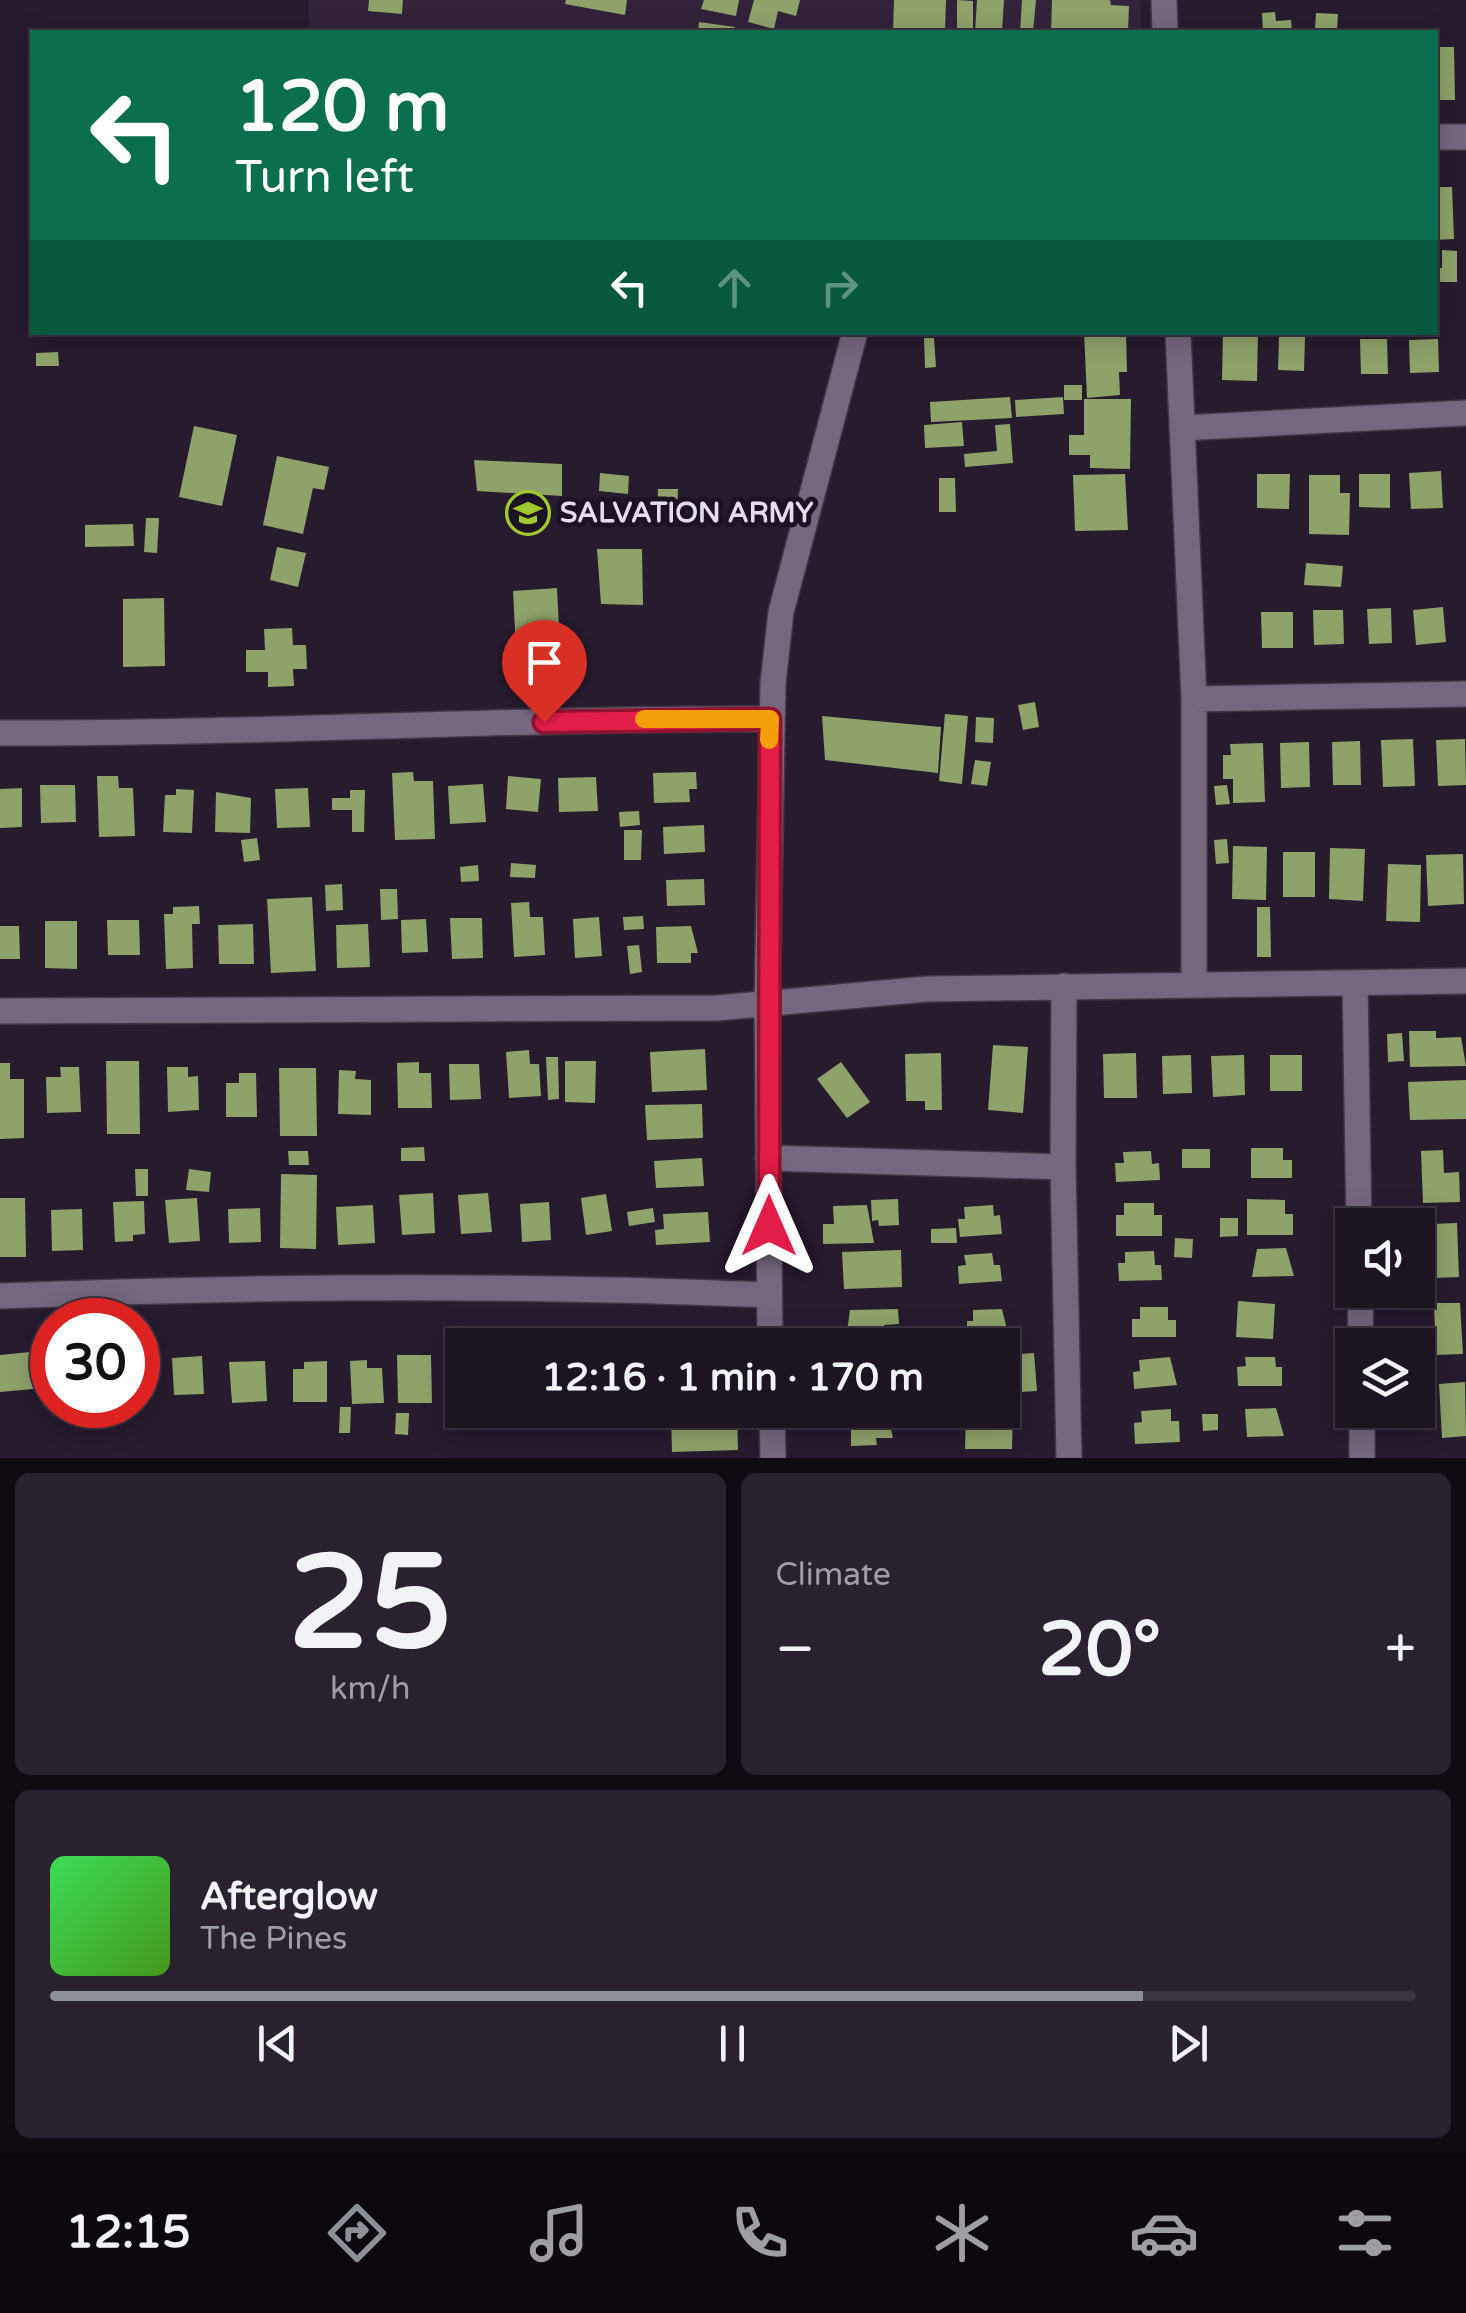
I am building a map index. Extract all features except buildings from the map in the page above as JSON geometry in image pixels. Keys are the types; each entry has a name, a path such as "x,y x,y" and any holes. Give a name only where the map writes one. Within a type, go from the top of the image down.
{"street":[{"path":"1164,0 1165,30"},
{"path":"1438,137 1466,137"},
{"path":"770,1328 770,719 782,612 854,335"},
{"path":"1178,335 1194,699 1194,982"},
{"path":"1182,428 1466,413"},
{"path":"1194,699 1466,694"},
{"path":"0,733 189,734 622,718 770,719"},
{"path":"0,1011 767,1005 926,988 1466,981"},
{"path":"1356,983 1359,1208"},
{"path":"1064,986 1069,1458"},
{"path":"768,1158 1063,1166"},
{"path":"0,1296 388,1286 769,1295"},
{"path":"773,1428 774,1458"},
{"path":"1362,1428 1362,1458"}],"shaded area":[{"path":"308,0 1140,0 1141,30 309,30"}],"slow traffic":[{"path":"644,719 770,719 769,740"}],"place":[{"name":"SALVATION ARMY","path":"528,513"}],"route":[{"path":"544,722 770,719 769,1226"}]}
